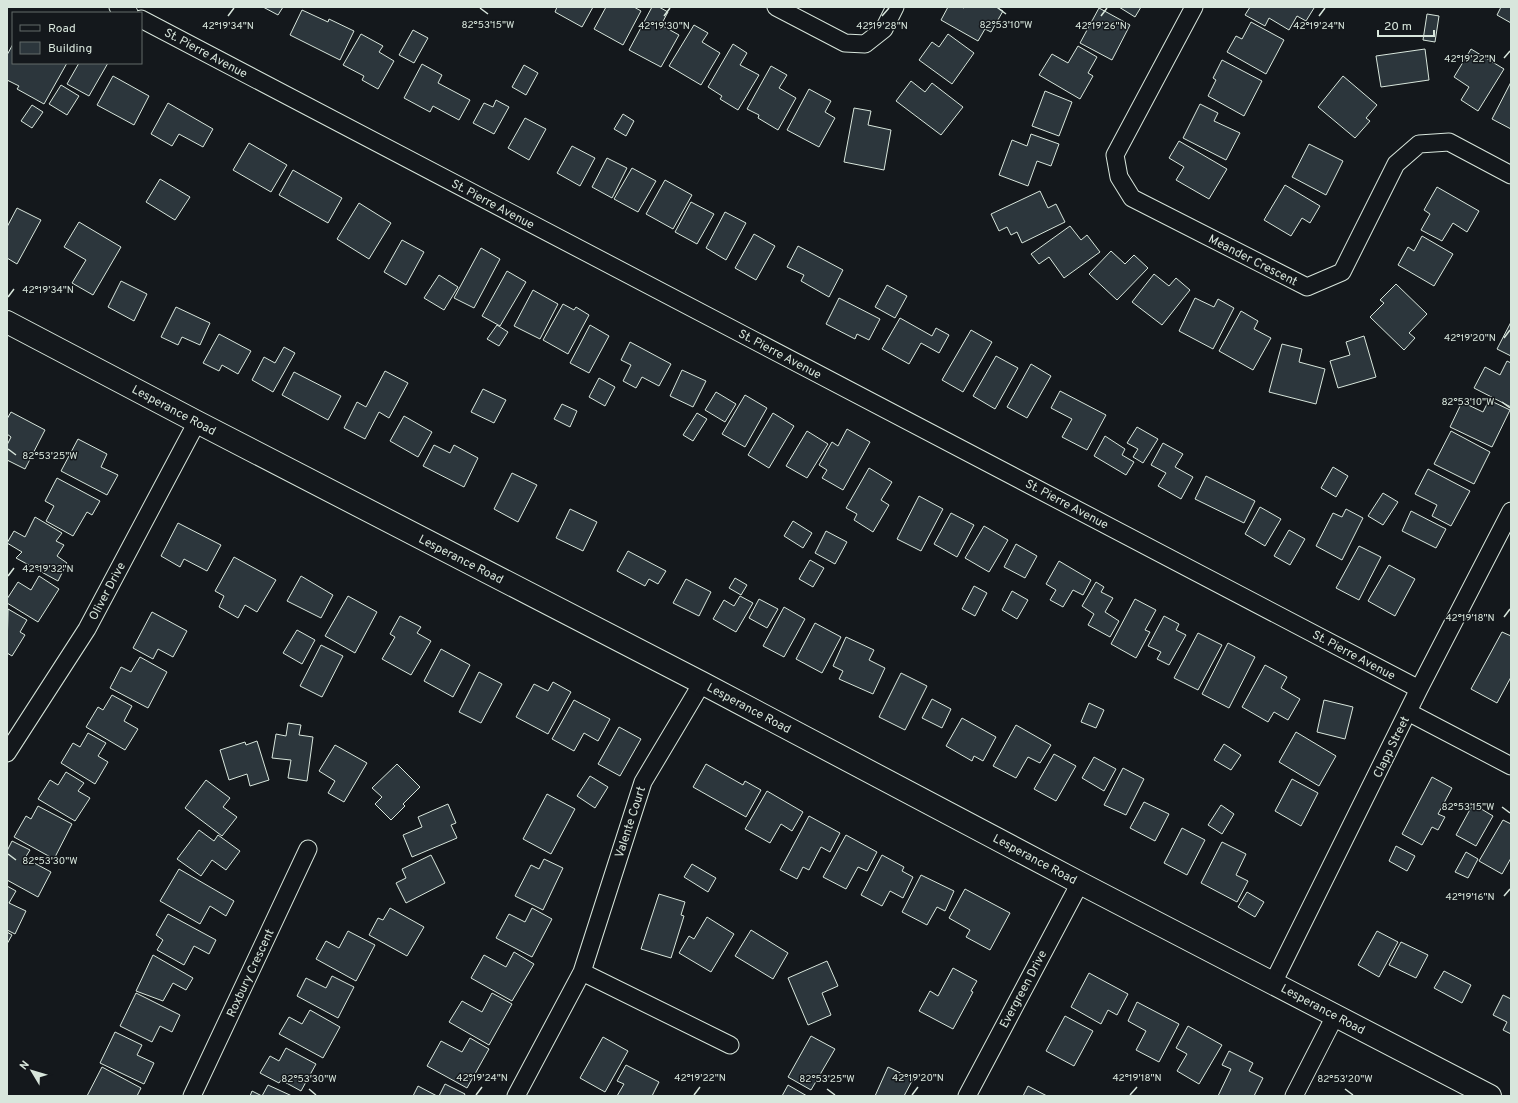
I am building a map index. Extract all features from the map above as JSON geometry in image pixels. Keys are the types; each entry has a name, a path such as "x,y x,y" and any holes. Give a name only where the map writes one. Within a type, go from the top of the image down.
{"main road":[{"name":"Lesperance Road","path":"7,322 702,683 1080,883 1490,1096"}],"street":[{"path":"118,7 127,12"},
{"path":"776,7 845,43 865,44 884,29 895,7"},
{"name":"Meander Crescent","path":"1194,7 1115,155 1119,177 1132,198 1307,287 1342,272 1396,164 1419,144 1449,142 1511,175"},
{"name":"St. Pierre Avenue","path":"142,20 1419,689"},
{"name":"Oliver Drive","path":"7,753 87,629 197,422"},
{"name":"Clapp Street","path":"1273,983 1419,689 1511,511"},
{"name":"Valente Court","path":"516,1096 582,972 643,782 702,683"},
{"path":"1408,712 1511,766"},
{"name":"Roxbury Crescent","path":"192,1096 308,849"},
{"name":"Evergreen Drive","path":"967,1096 1080,883"},
{"path":"582,972 730,1045"},
{"path":"1294,1096 1334,1016"}],"building":[{"path":"263,7 283,7 278,15"},
{"path":"557,7 593,7 582,27 555,12"},
{"path":"606,7 634,7 641,11 623,45 594,29"},
{"path":"652,7 659,7 668,12 661,25 679,35 661,67 629,50"},
{"path":"948,7 996,7 1003,11 991,32 985,29 978,41 941,20"},
{"path":"1119,7 1141,7 1135,17"},
{"path":"1250,7 1314,8 1306,21 1297,16 1289,30 1269,18 1265,26 1245,15"},
{"path":"1501,7 1511,7 1511,23 1497,15"},
{"path":"1099,8 1130,25 1112,60 1080,43"},
{"path":"302,10 328,22 329,19 354,31 340,60 290,35"},
{"path":"1427,14 1439,16 1435,42 1423,40"},
{"path":"1251,22 1284,40 1266,74 1227,52 1236,36 1242,39"},
{"path":"694,25 708,33 702,42 720,53 701,85 669,66"},
{"path":"413,30 428,38 414,63 399,55"},
{"path":"361,34 383,46 379,52 394,61 378,89 362,80 364,76 343,65"},
{"path":"948,34 974,53 952,84 919,60 932,42 939,47"},
{"path":"733,44 747,53 740,65 759,75 738,110 720,99 722,96 708,87"},
{"path":"12,46 12,64 66,64 44,104 17,89 19,86 7,80 7,55"},
{"path":"1078,46 1097,57 1088,73 1093,76 1080,99 1039,75 1052,54 1068,63"},
{"path":"1425,49 1429,80 1381,87 1376,56"},
{"path":"1471,49 1504,69 1478,111 1461,100 1469,87 1454,77"},
{"path":"1222,60 1262,81 1244,116 1208,96 1216,80 1213,78"},
{"path":"78,64 107,64 89,96 67,84"},
{"path":"422,64 442,75 438,83 470,100 459,120 433,106 430,112 404,98"},
{"path":"524,65 538,73 526,95 512,87"},
{"path":"771,66 787,75 779,88 796,98 778,130 758,118 759,115 747,109"},
{"path":"113,76 149,96 134,125 97,105"},
{"path":"1343,76 1377,105 1366,118 1370,121 1355,138 1318,107"},
{"path":"911,81 925,92 932,83 963,107 941,135 896,101"},
{"path":"1511,82 1511,129 1492,119"},
{"path":"61,85 79,96 67,115 49,104"},
{"path":"809,89 831,101 825,112 835,118 819,147 787,130"},
{"path":"1045,91 1072,102 1059,136 1032,126"},
{"path":"496,100 509,107 494,134 473,123 484,103 493,107"},
{"path":"168,103 213,129 203,147 179,134 172,146 151,134"},
{"path":"1200,104 1218,113 1214,121 1240,133 1226,160 1183,138"},
{"path":"32,105 43,112 32,128 21,121"},
{"path":"854,108 871,111 868,125 891,130 884,170 844,162"},
{"path":"623,114 634,121 626,136 614,129"},
{"path":"525,118 546,129 529,160 508,148"},
{"path":"1031,134 1059,144 1051,166 1037,161 1028,186 999,175 1012,140 1027,146"},
{"path":"1179,141 1227,169 1209,199 1176,180 1184,167 1169,158"},
{"path":"249,143 287,165 271,192 233,170"},
{"path":"1309,144 1343,161 1326,195 1292,177"},
{"path":"572,146 595,158 580,186 557,173"},
{"path":"607,158 627,168 612,198 592,187"},
{"path":"632,168 656,181 638,212 614,199"},
{"path":"293,170 342,198 328,223 279,195"},
{"path":"160,179 190,197 175,220 146,202"},
{"path":"665,180 692,195 673,229 646,214"},
{"path":"1285,185 1320,206 1310,223 1302,218 1291,236 1264,220"},
{"path":"1437,187 1479,211 1467,232 1453,223 1442,241 1421,230 1430,214 1424,210"},
{"path":"1040,191 1048,208 1056,204 1065,222 1022,243 1017,232 1011,235 1007,227 999,231 991,214"},
{"path":"691,202 714,214 697,244 675,232"},
{"path":"359,203 391,223 369,259 337,239"},
{"path":"17,208 41,220 17,264 7,258 7,227"},
{"path":"725,212 746,223 726,260 706,248"},
{"path":"79,222 121,247 93,295 72,283 86,260 64,247"},
{"path":"1070,226 1081,240 1087,235 1100,252 1064,278 1049,257 1039,264 1031,254"},
{"path":"754,234 775,246 756,280 735,268"},
{"path":"1422,236 1453,254 1434,286 1398,265 1408,247 1414,251"},
{"path":"402,240 424,252 406,285 384,272"},
{"path":"798,246 843,270 829,297 801,281 804,275 787,267"},
{"path":"481,248 500,259 474,308 454,298"},
{"path":"1111,251 1125,264 1134,255 1148,268 1117,300 1089,274"},
{"path":"507,271 526,282 500,326 482,316"},
{"path":"1154,274 1169,286 1176,278 1190,290 1162,325 1132,302"},
{"path":"439,275 458,287 444,310 424,298"},
{"path":"121,281 147,294 134,321 108,307"},
{"path":"1396,284 1427,314 1409,333 1415,338 1404,350 1370,317 1384,303 1380,300"},
{"path":"887,285 907,296 895,318 875,307"},
{"path":"533,290 558,304 540,339 514,326"},
{"path":"839,298 880,319 869,340 857,334 855,339 826,324"},
{"path":"1195,298 1214,307 1218,299 1234,308 1213,349 1179,331"},
{"path":"563,304 574,310 576,307 589,315 568,354 543,340"},
{"path":"176,307 210,323 200,345 182,337 178,345 161,337"},
{"path":"1241,311 1258,321 1254,329 1271,338 1253,370 1219,351"},
{"path":"900,318 932,336 936,328 949,335 939,353 921,343 909,364 882,349"},
{"path":"1511,322 1511,356 1497,349"},
{"path":"497,325 508,332 499,346 487,339"},
{"path":"590,325 609,336 589,373 570,363"},
{"path":"971,330 992,342 963,392 942,380"},
{"path":"219,334 251,351 238,374 222,365 219,371 203,363"},
{"path":"1364,336 1376,377 1338,388 1330,361 1350,355 1346,342"},
{"path":"630,342 671,364 659,386 642,377 636,388 623,381 631,365 621,360"},
{"path":"1282,344 1302,349 1299,362 1325,369 1316,404 1269,392"},
{"path":"284,347 295,353 273,392 252,380 264,357 275,363"},
{"path":"996,356 1018,368 995,409 973,396"},
{"path":"1507,361 1511,363 1511,407 1474,388 1485,367 1500,375"},
{"path":"1031,364 1051,376 1027,418 1007,407"},
{"path":"682,370 706,381 693,407 670,396"},
{"path":"385,371 408,383 389,418 379,412 365,439 344,428 357,402 366,407"},
{"path":"294,372 341,396 328,420 282,395"},
{"path":"599,378 615,387 605,406 589,397"},
{"path":"483,389 506,400 494,423 471,412"},
{"path":"1060,391 1106,415 1087,450 1062,437 1072,419 1051,408"},
{"path":"716,392 736,404 725,422 705,410"},
{"path":"745,395 767,408 745,447 722,434"},
{"path":"1489,400 1510,410 1492,447 1450,427 1462,402 1483,412"},
{"path":"562,404 577,411 570,427 554,419"},
{"path":"11,412 45,430 25,469 7,460 7,445 11,437 7,434 7,419"},
{"path":"697,413 707,419 693,441 683,435"},
{"path":"773,413 794,426 769,468 748,455"},
{"path":"404,416 432,432 418,457 390,441"},
{"path":"1137,427 1158,439 1143,463 1133,457 1138,449 1127,443"},
{"path":"847,429 870,442 843,490 822,478 827,470 819,465 832,442 838,446"},
{"path":"807,431 828,444 807,478 786,466"},
{"path":"1451,431 1490,452 1474,484 1434,464"},
{"path":"1105,436 1125,449 1122,455 1134,462 1126,475 1094,456"},
{"path":"78,439 107,454 101,467 118,475 107,495 61,471"},
{"path":"1163,443 1183,454 1175,467 1193,477 1181,499 1158,486 1166,473 1151,465"},
{"path":"434,445 450,453 454,445 478,458 464,487 423,466"},
{"path":"1333,467 1348,476 1336,497 1321,488"},
{"path":"869,468 892,482 881,500 889,505 873,532 854,520 857,514 846,508"},
{"path":"1428,469 1470,491 1451,526 1432,516 1437,505 1415,494"},
{"path":"512,473 537,485 518,522 494,509"},
{"path":"1206,476 1255,501 1244,523 1195,499"},
{"path":"57,478 100,501 92,515 87,512 73,536 46,521 54,506 45,501"},
{"path":"1383,493 1398,502 1383,525 1368,516"},
{"path":"919,496 943,509 921,551 897,539"},
{"path":"1260,507 1281,519 1265,546 1245,534"},
{"path":"570,509 597,522 583,551 556,538"},
{"path":"1346,509 1363,518 1342,560 1316,546 1333,513 1342,517"},
{"path":"1411,511 1446,529 1436,548 1402,531"},
{"path":"951,513 974,525 957,557 934,544"},
{"path":"35,517 62,533 56,541 64,545 57,556 67,563 58,581 16,558 22,552 7,543 14,531 25,537"},
{"path":"793,521 812,533 803,548 784,536"},
{"path":"178,523 221,545 207,571 184,559 180,567 161,556"},
{"path":"984,526 1008,540 989,572 965,558"},
{"path":"1289,530 1305,539 1290,565 1274,556"},
{"path":"826,531 847,542 835,564 815,553"},
{"path":"1016,544 1037,556 1025,578 1004,567"},
{"path":"1359,546 1381,557 1359,600 1336,588"},
{"path":"628,551 666,571 658,584 649,579 645,586 617,571"},
{"path":"234,557 276,580 257,612 245,605 238,618 219,607 224,596 215,591"},
{"path":"810,560 824,568 813,587 799,579"},
{"path":"1059,561 1091,580 1083,595 1073,590 1063,607 1050,600 1056,590 1046,584"},
{"path":"1389,565 1415,579 1395,616 1368,601"},
{"path":"39,576 59,589 38,622 7,603 7,599 18,582 31,590"},
{"path":"301,576 333,595 321,618 287,601"},
{"path":"735,578 747,585 741,595 729,588"},
{"path":"686,579 711,592 699,616 673,603"},
{"path":"1096,582 1104,587 1101,592 1113,598 1105,612 1119,621 1110,637 1088,625 1094,614 1082,606"},
{"path":"974,586 987,593 975,616 962,609"},
{"path":"1012,591 1028,600 1017,619 1002,610"},
{"path":"348,596 377,612 355,653 325,636"},
{"path":"740,596 753,603 736,632 713,619 724,600 734,606"},
{"path":"759,599 778,609 767,628 749,618"},
{"path":"1135,599 1156,610 1145,630 1150,632 1136,658 1111,644"},
{"path":"784,607 805,619 784,657 763,646"},
{"path":"8,609 27,620 20,632 25,635 12,656 7,653"},
{"path":"152,612 187,631 173,657 158,649 153,659 133,648"},
{"path":"400,616 421,627 417,633 431,641 411,675 382,659 395,637 390,634"},
{"path":"1164,616 1179,624 1176,630 1186,635 1169,665 1157,659 1161,652 1148,646"},
{"path":"815,623 841,637 822,673 796,659"},
{"path":"297,630 315,640 302,664 283,653"},
{"path":"1502,632 1511,636 1511,677 1497,703 1471,689"},
{"path":"1198,633 1222,645 1198,690 1174,678"},
{"path":"846,637 874,650 869,660 885,668 873,694 839,679 843,671 833,666"},
{"path":"1228,643 1255,657 1229,708 1202,694"},
{"path":"321,645 343,656 322,697 300,686"},
{"path":"441,649 470,665 453,697 424,681"},
{"path":"140,657 167,672 148,708 110,688 121,667 131,672"},
{"path":"1265,665 1287,677 1281,688 1300,699 1288,720 1274,712 1268,722 1242,707"},
{"path":"479,672 502,684 481,723 459,712"},
{"path":"901,673 927,686 905,730 879,717"},
{"path":"553,682 571,692 548,734 516,717 534,684 548,691"},
{"path":"112,695 132,706 124,721 138,729 125,750 86,727 98,707 103,710"},
{"path":"932,699 951,709 942,728 922,718"},
{"path":"574,700 610,719 598,741 584,733 574,751 552,739"},
{"path":"1324,700 1353,707 1345,739 1317,732"},
{"path":"1089,703 1104,710 1096,728 1081,722"},
{"path":"962,718 996,737 983,761 974,756 972,761 946,746"},
{"path":"288,723 301,725 299,735 313,737 307,781 288,778 291,760 272,758 276,734 286,736"},
{"path":"1016,725 1051,745 1040,763 1028,757 1016,778 993,766"},
{"path":"619,727 641,739 620,776 598,764"},
{"path":"1296,732 1336,756 1319,786 1279,762"},
{"path":"88,733 106,743 98,756 108,762 95,784 61,763 73,743 80,747"},
{"path":"257,741 269,780 250,786 247,774 229,780 220,750 245,742 246,745"},
{"path":"1224,744 1241,755 1231,770 1214,760"},
{"path":"335,745 367,763 344,802 328,793 335,781 319,771"},
{"path":"1054,754 1076,766 1056,801 1034,789"},
{"path":"1094,757 1116,769 1104,791 1082,778"},
{"path":"397,764 420,787 403,804 405,806 391,820 375,804 382,797 372,788"},
{"path":"706,764 743,785 745,781 761,790 746,817 693,787"},
{"path":"1123,768 1144,779 1126,815 1104,805"},
{"path":"66,772 84,783 78,791 90,798 75,821 38,799 50,780 58,785"},
{"path":"590,776 608,787 595,808 577,796"},
{"path":"1432,777 1452,788 1438,814 1445,817 1438,830 1432,827 1422,845 1402,834"},
{"path":"1292,779 1318,793 1301,826 1275,811"},
{"path":"206,780 230,798 223,807 237,817 222,836 185,808"},
{"path":"767,791 803,812 792,831 781,824 770,843 745,829"},
{"path":"547,794 575,809 551,854 523,839"},
{"path":"1144,802 1169,814 1155,841 1130,828"},
{"path":"448,804 456,823 451,825 457,838 412,857 403,835 422,827 418,817"},
{"path":"1473,804 1493,816 1476,846 1456,835"},
{"path":"1221,805 1234,814 1222,834 1208,825"},
{"path":"38,806 72,824 54,859 14,837 26,816 31,819"},
{"path":"809,816 840,833 830,852 821,847 809,870 803,867 797,879 780,870"},
{"path":"1503,820 1511,824 1511,858 1502,874 1479,861"},
{"path":"1182,828 1205,840 1187,875 1164,863"},
{"path":"199,830 214,841 218,835 240,851 226,870 212,860 201,876 177,859"},
{"path":"846,835 877,852 867,871 858,867 846,889 823,877"},
{"path":"12,841 30,850 25,858 51,872 38,897 7,880 7,851"},
{"path":"1222,842 1246,854 1236,875 1248,881 1237,902 1201,883"},
{"path":"1396,846 1415,856 1407,871 1389,861"},
{"path":"1466,852 1478,859 1468,878 1455,872"},
{"path":"431,855 445,883 406,903 396,883 406,878 402,869"},
{"path":"882,855 904,867 902,871 913,877 903,898 890,891 882,906 861,895"},
{"path":"544,859 563,868 543,910 515,896 531,865 539,869"},
{"path":"692,864 716,878 708,892 684,877"},
{"path":"179,869 234,901 226,916 210,906 200,924 160,901"},
{"path":"921,875 954,891 945,911 937,907 927,925 902,912"},
{"path":"7,886 16,891 9,903 26,911 15,934 7,930"},
{"path":"965,889 1010,913 990,950 966,937 970,930 949,918"},
{"path":"1247,892 1264,902 1255,917 1238,907"},
{"path":"659,894 685,902 681,915 684,916 671,958 641,949"},
{"path":"390,908 424,927 407,956 369,935 378,918 383,920"},
{"path":"532,908 552,919 532,957 496,938 509,914 525,922"},
{"path":"168,914 216,940 209,954 194,946 184,965 157,950 163,940 156,935"},
{"path":"707,917 734,934 711,972 679,953 689,936 694,939"},
{"path":"751,930 788,953 773,979 735,956"},
{"path":"348,931 375,945 356,981 316,959 326,941 339,948"},
{"path":"1377,931 1398,942 1379,977 1358,965"},
{"path":"7,932 12,935 7,944"},
{"path":"1401,942 1428,955 1416,978 1389,965"},
{"path":"514,952 534,964 512,1001 471,978 484,955 506,967"},
{"path":"153,955 193,978 186,990 173,983 163,1001 136,991"},
{"path":"827,961 838,986 822,993 831,1015 808,1025 788,978"},
{"path":"953,968 977,981 971,991 973,992 953,1029 919,1011 930,991 938,996"},
{"path":"1444,971 1471,985 1462,1003 1434,988"},
{"path":"1089,973 1128,994 1117,1015 1108,1010 1101,1024 1071,1007"},
{"path":"332,976 354,987 338,1018 297,996 306,978 326,988"},
{"path":"136,993 180,1015 172,1032 160,1026 152,1042 120,1026"},
{"path":"492,993 512,1004 489,1045 449,1022 462,1001 482,1012"},
{"path":"1503,995 1511,999 1511,1034 1503,1030 1507,1022 1493,1015"},
{"path":"1137,1002 1179,1024 1159,1062 1136,1050 1146,1031 1128,1021"},
{"path":"310,1010 340,1027 323,1058 279,1034 289,1017 302,1024"},
{"path":"1065,1016 1093,1031 1074,1066 1046,1051"},
{"path":"1188,1026 1222,1045 1199,1084 1177,1071 1187,1054 1176,1048"},
{"path":"115,1032 142,1045 137,1055 154,1063 144,1084 100,1063"},
{"path":"811,1036 835,1049 811,1090 788,1077"},
{"path":"603,1037 628,1051 605,1092 580,1078"},
{"path":"470,1038 489,1049 467,1088 427,1066 441,1041 462,1052"},
{"path":"286,1048 316,1064 301,1091 281,1080 279,1083 260,1073 270,1056 279,1061"},
{"path":"1229,1051 1253,1063 1249,1071 1263,1078 1254,1096 1218,1096 1231,1069 1222,1065"},
{"path":"626,1065 659,1082 652,1096 617,1096 624,1084 617,1081"},
{"path":"102,1067 141,1088 137,1096 87,1096"},
{"path":"888,1067 913,1079 904,1096 875,1096"},
{"path":"445,1084 465,1094 464,1096 439,1096"},
{"path":"268,1085 292,1096 262,1096"},
{"path":"788,1085 807,1096 782,1096"},
{"path":"418,1086 437,1096 413,1096"},
{"path":"1028,1086 1047,1096 1023,1096"},
{"path":"252,1091 262,1096 250,1096"}]}
